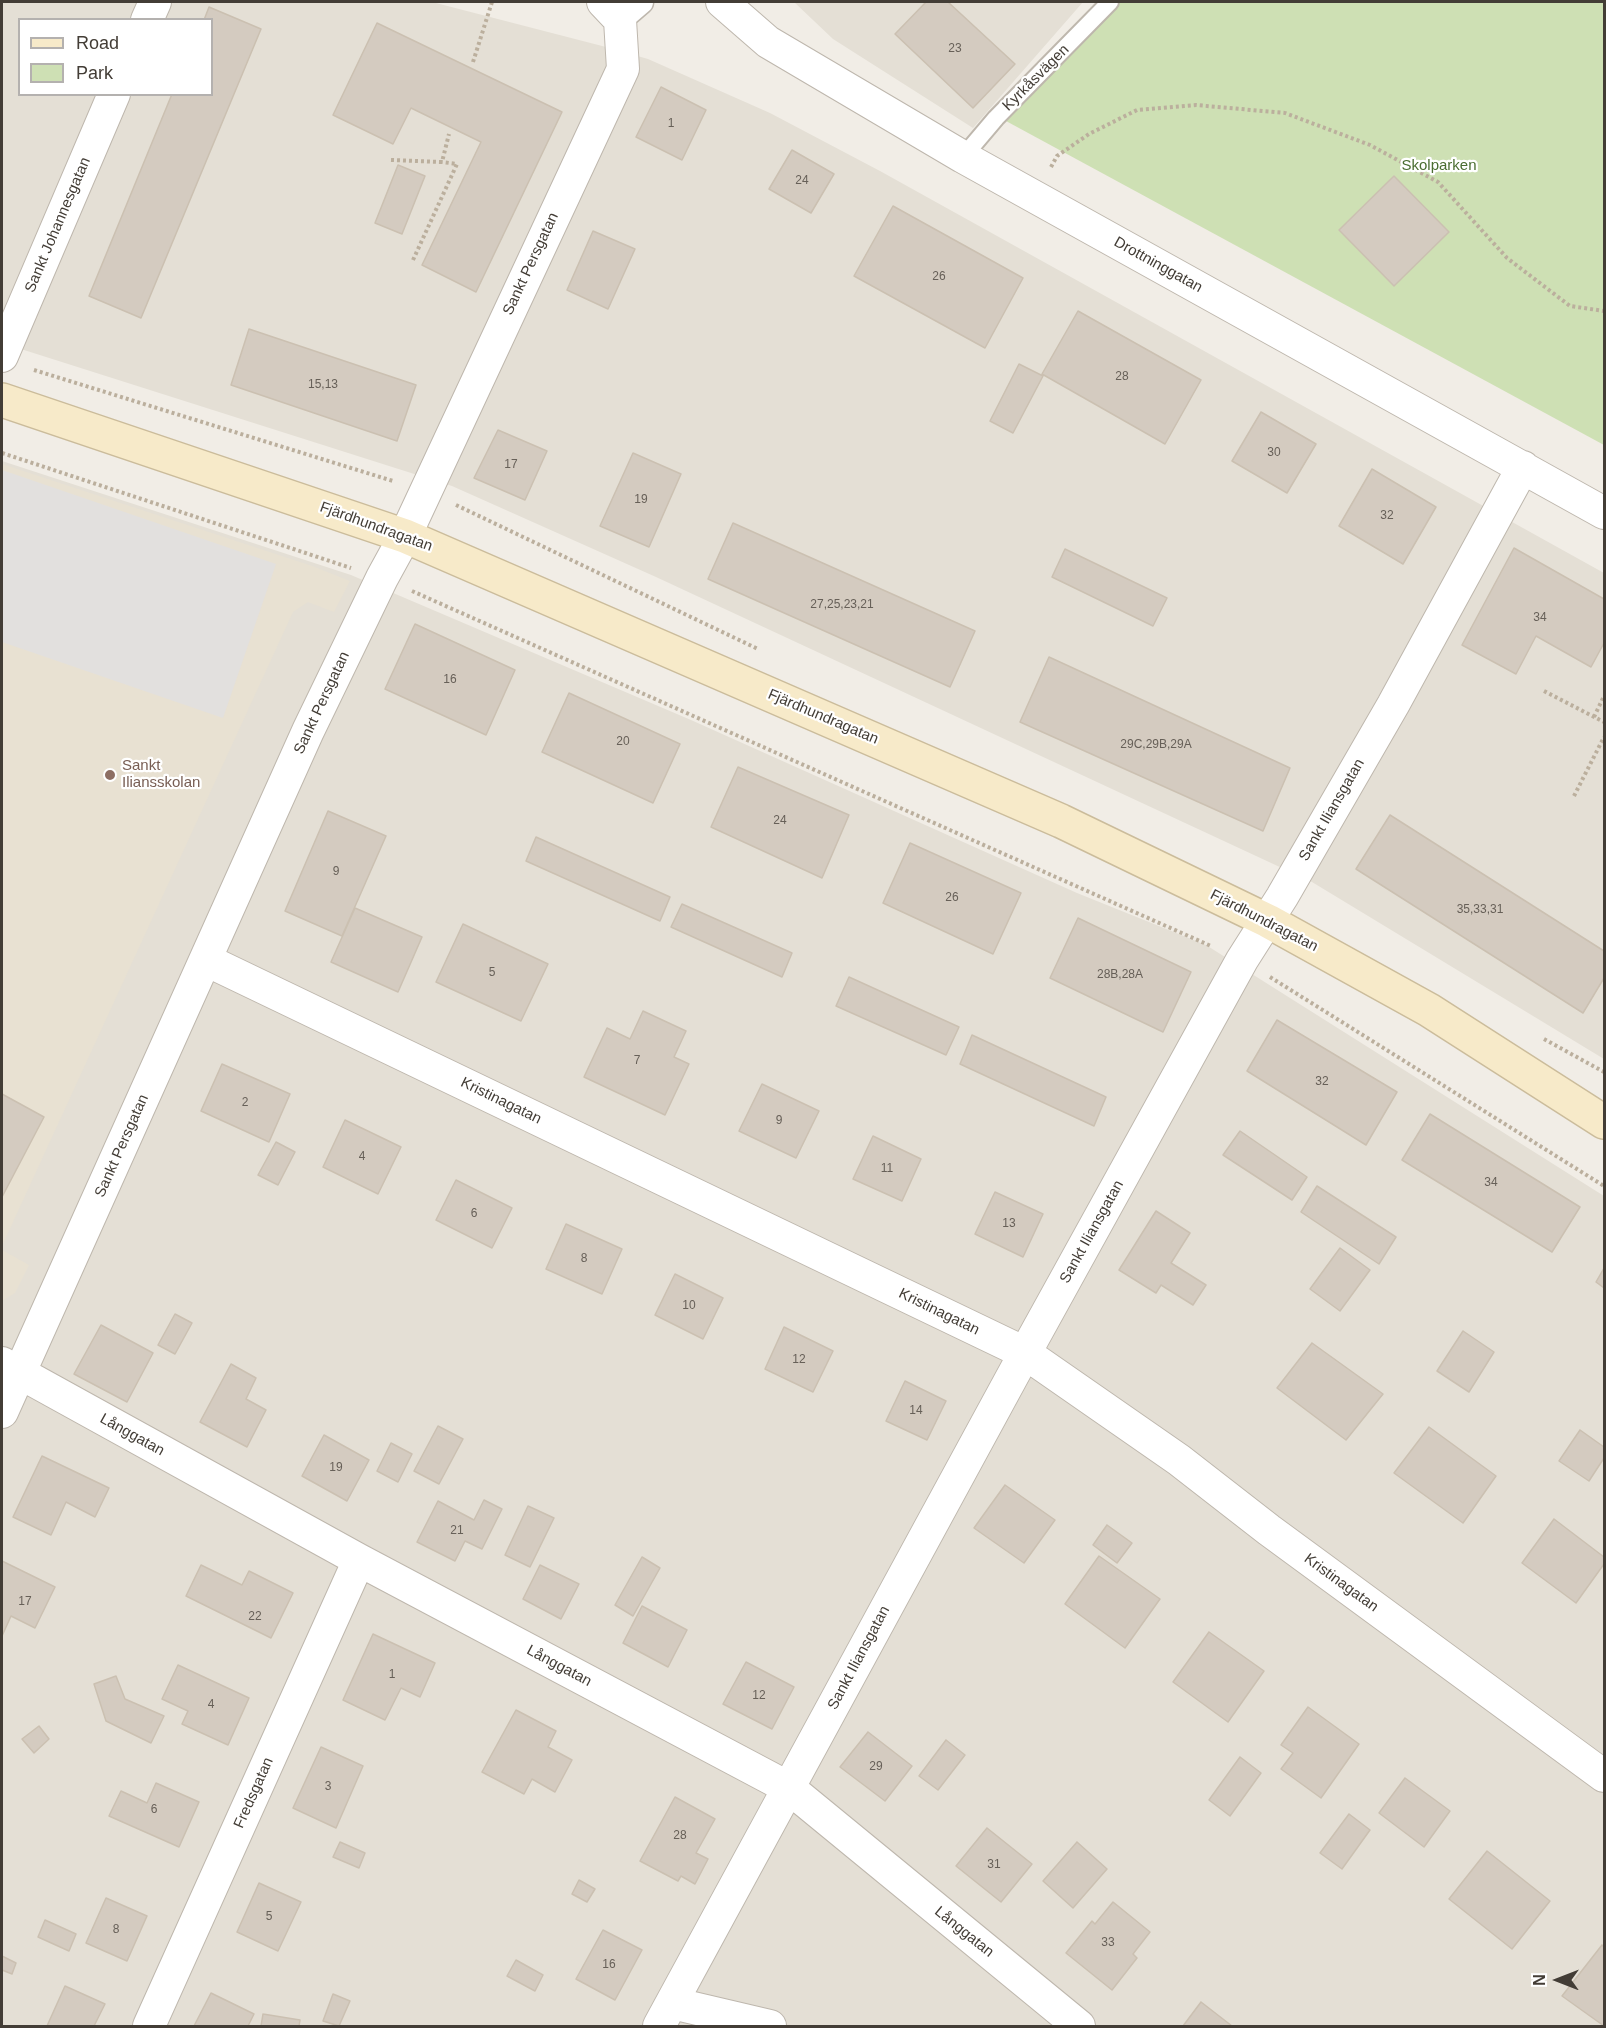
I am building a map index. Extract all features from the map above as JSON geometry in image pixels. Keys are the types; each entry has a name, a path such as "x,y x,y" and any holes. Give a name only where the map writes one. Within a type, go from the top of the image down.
{"main road":[{"name":"Fjärdhundragatan","path":"2,400 405,536 1061,820 1268,921 1429,1011 1605,1122"}],"street":[{"path":"148,18 155,2"},
{"name":"Drottninggatan","path":"722,2 768,42 963,157 1605,513"},
{"name":"Sankt Persgatan","path":"2,1412 10,1368 206,960 308,731 382,578 405,536 623,69 621,8"},
{"name":"Sankt Johannesgatan","path":"2,356 113,96"},
{"name":"Sankt Iliansgatan","path":"666,2015 1024,1353 1242,960 1268,921 1393,705 1523,467"},
{"name":"Kristinagatan","path":"206,960 1024,1353 1179,1460 1269,1530 1605,1776"},
{"name":"Långgatan","path":"10,1368 359,1560 789,1788 1079,2026"},
{"name":"Fredsgatan","path":"148,2026 359,1560"},
{"path":"666,2015 770,2026"}],"lane":[{"name":"Kyrkåsvägen","path":"963,157 996,118 1110,2"}],"path":[{"path":"473,62 492,2"},
{"path":"1035,196 1057,156 1089,134 1137,110 1196,105 1285,113 1370,145 1438,182 1507,258 1570,306 1605,311"},
{"path":"442,162 449,134"},
{"path":"390,160 457,164 413,260"},
{"path":"2,453 382,578 1242,960 1605,1186"},
{"path":"1545,691 1605,722"},
{"path":"1594,717 1605,696"},
{"path":"1574,796 1605,736"}],"shaded area":[{"path":"2,2 432,2 648,59 770,113 880,171 1604,573 1604,1059 1312,882 656,577 452,486 2,343"},
{"path":"794,2 1083,2 973,128 833,39"},
{"path":"2,461 351,575 691,720 1077,893 1206,945 1604,1196 1604,2026 2,2026"},
{"name":"Sankt Iliansskolan","path":"2,464 312,566 350,581 334,612 308,602 293,612 2,1246"},
{"path":"2,470 276,564 223,718 2,642"},
{"path":"2,1250 29,1265 15,1293 2,1301"}],"green space":[{"name":"Skolparken","path":"1118,2 1604,2 1604,445 1006,121"}],"building":[{"path":"926,2 948,2 1015,64 973,108 895,34"},
{"path":"209,7 261,29 141,318 89,296 171,96 213,96 213,18 205,18"},
{"path":"377,23 562,112 476,292 422,265 481,142 411,108 393,144 333,115"},
{"path":"661,87 706,110 682,160 636,137"},
{"path":"792,150 834,174 811,213 769,189"},
{"path":"398,165 425,176 402,234 375,223"},
{"path":"1394,176 1449,232 1394,286 1339,230"},
{"path":"893,206 1023,278 985,348 854,276"},
{"path":"593,231 635,249 608,309 567,290"},
{"path":"1078,311 1201,380 1165,444 1042,374"},
{"path":"249,329 416,385 397,441 231,385"},
{"path":"1019,364 1043,376 1013,433 990,421"},
{"path":"1261,412 1316,444 1287,493 1232,461"},
{"path":"498,430 547,451 525,500 474,478"},
{"path":"633,453 681,474 649,547 600,526"},
{"path":"1372,469 1436,507 1403,564 1339,526"},
{"path":"733,523 975,631 950,687 708,579"},
{"path":"1514,548 1604,599 1604,643 1591,667 1536,636 1516,674 1462,645"},
{"path":"1065,549 1167,598 1153,626 1052,577"},
{"path":"415,624 515,670 486,735 385,689"},
{"path":"1049,657 1290,768 1263,831 1020,722"},
{"path":"569,693 680,744 653,803 542,752"},
{"path":"738,767 849,815 822,878 711,827"},
{"path":"328,811 386,836 342,936 285,911"},
{"path":"1390,815 1604,951 1604,978 1583,1013 1356,869"},
{"path":"536,837 670,897 660,921 526,861"},
{"path":"910,843 1021,893 993,954 883,903"},
{"path":"682,904 792,953 782,977 671,927"},
{"path":"355,908 422,937 398,992 331,962"},
{"path":"1078,918 1191,972 1163,1032 1050,978"},
{"path":"463,924 548,964 521,1021 436,982"},
{"path":"849,977 959,1027 946,1055 836,1006"},
{"path":"643,1011 686,1031 674,1057 689,1064 665,1115 584,1077 607,1028 630,1039"},
{"path":"1277,1020 1397,1092 1366,1145 1247,1071"},
{"path":"972,1035 1106,1097 1094,1126 960,1064"},
{"path":"222,1064 290,1094 269,1142 201,1111"},
{"path":"762,1084 819,1111 796,1158 739,1131"},
{"path":"2,1094 44,1117 2,1197"},
{"path":"1430,1114 1580,1207 1552,1252 1402,1160"},
{"path":"345,1120 401,1147 378,1194 323,1167"},
{"path":"1240,1131 1307,1177 1292,1200 1223,1155"},
{"path":"873,1136 921,1159 902,1201 853,1179"},
{"path":"276,1142 295,1152 278,1185 258,1175"},
{"path":"456,1180 512,1208 492,1248 436,1220"},
{"path":"1317,1186 1396,1237 1379,1264 1301,1212"},
{"path":"995,1192 1043,1214 1023,1257 975,1234"},
{"path":"1156,1211 1190,1233 1171,1263 1206,1285 1193,1305 1161,1285 1156,1293 1119,1270"},
{"path":"566,1224 622,1249 602,1294 546,1269"},
{"path":"1340,1248 1370,1270 1340,1311 1310,1289"},
{"path":"1604,1268 1604,1288 1596,1282"},
{"path":"675,1274 723,1298 703,1339 655,1315"},
{"path":"175,1314 192,1323 175,1354 158,1345"},
{"path":"101,1325 153,1353 127,1402 74,1374"},
{"path":"784,1327 833,1351 813,1392 765,1369"},
{"path":"1463,1331 1494,1352 1469,1392 1437,1371"},
{"path":"1312,1343 1383,1394 1346,1440 1277,1388"},
{"path":"231,1364 256,1378 246,1399 266,1410 247,1447 200,1422"},
{"path":"905,1381 946,1401 927,1440 886,1421"},
{"path":"438,1426 463,1439 439,1484 414,1471"},
{"path":"1429,1427 1496,1476 1463,1523 1394,1473"},
{"path":"1580,1430 1604,1447 1604,1458 1589,1481 1559,1461"},
{"path":"324,1435 369,1460 347,1501 302,1476"},
{"path":"391,1443 412,1454 398,1482 377,1471"},
{"path":"42,1456 109,1488 95,1517 66,1502 51,1535 13,1517"},
{"path":"1005,1485 1055,1520 1024,1563 974,1528"},
{"path":"484,1500 502,1509 482,1549 465,1541 455,1561 417,1542 438,1501 474,1520"},
{"path":"528,1506 554,1518 530,1567 505,1555"},
{"path":"1554,1519 1604,1557 1604,1564 1576,1603 1522,1563"},
{"path":"1107,1525 1132,1543 1117,1563 1093,1545"},
{"path":"1099,1556 1160,1599 1125,1648 1065,1604"},
{"path":"642,1557 660,1568 633,1616 615,1605"},
{"path":"2,1561 55,1587 35,1628 11,1616 2,1636"},
{"path":"201,1565 242,1585 249,1571 293,1593 271,1638 186,1596"},
{"path":"540,1565 579,1584 561,1619 523,1599"},
{"path":"642,1606 687,1630 668,1667 623,1643"},
{"path":"1209,1632 1264,1671 1228,1722 1173,1682"},
{"path":"373,1634 435,1663 420,1697 401,1688 385,1720 343,1700"},
{"path":"746,1662 794,1687 772,1729 723,1704"},
{"path":"178,1665 249,1698 228,1745 182,1724 188,1711 162,1699"},
{"path":"116,1676 125,1699 164,1716 151,1743 106,1721 94,1684"},
{"path":"1308,1707 1359,1744 1321,1798 1281,1769 1293,1753 1281,1745"},
{"path":"516,1710 556,1731 548,1747 572,1760 555,1792 532,1779 524,1794 482,1772"},
{"path":"39,1726 49,1739 34,1753 22,1739"},
{"path":"868,1732 912,1766 885,1801 840,1767"},
{"path":"946,1740 965,1755 938,1790 919,1776"},
{"path":"321,1747 363,1766 336,1828 293,1808"},
{"path":"1240,1757 1261,1773 1230,1816 1209,1800"},
{"path":"1405,1778 1450,1811 1424,1847 1379,1813"},
{"path":"156,1783 199,1802 179,1847 109,1816 121,1791 147,1803"},
{"path":"675,1797 715,1819 696,1853 708,1859 695,1884 681,1876 678,1881 640,1861"},
{"path":"1349,1814 1370,1830 1342,1869 1320,1853"},
{"path":"987,1828 1032,1864 1001,1902 956,1866"},
{"path":"340,1842 365,1853 359,1868 333,1857"},
{"path":"1077,1842 1107,1869 1073,1908 1043,1881"},
{"path":"1487,1851 1550,1901 1512,1949 1449,1899"},
{"path":"579,1880 595,1889 587,1902 572,1894"},
{"path":"259,1883 301,1902 278,1951 237,1932"},
{"path":"106,1898 147,1916 127,1961 86,1943"},
{"path":"1113,1902 1150,1932 1133,1954 1137,1958 1112,1990 1066,1953 1092,1921 1095,1924"},
{"path":"45,1920 76,1934 69,1951 38,1937"},
{"path":"603,1930 642,1950 615,2000 576,1979"},
{"path":"1602,1945 1604,1947 1604,2026 1562,1996"},
{"path":"2,1956 16,1963 12,1974 2,1970"},
{"path":"516,1960 543,1975 535,1991 507,1976"},
{"path":"65,1986 105,2004 94,2026 47,2026"},
{"path":"211,1993 254,2014 248,2026 194,2026"},
{"path":"333,1994 350,2001 339,2026 323,2021"},
{"path":"1201,2002 1232,2026 1183,2026"},
{"path":"263,2014 300,2020 299,2026 261,2026"}],"place":[{"name":"Sankt Iliansskolan","path":"110,775"}]}
